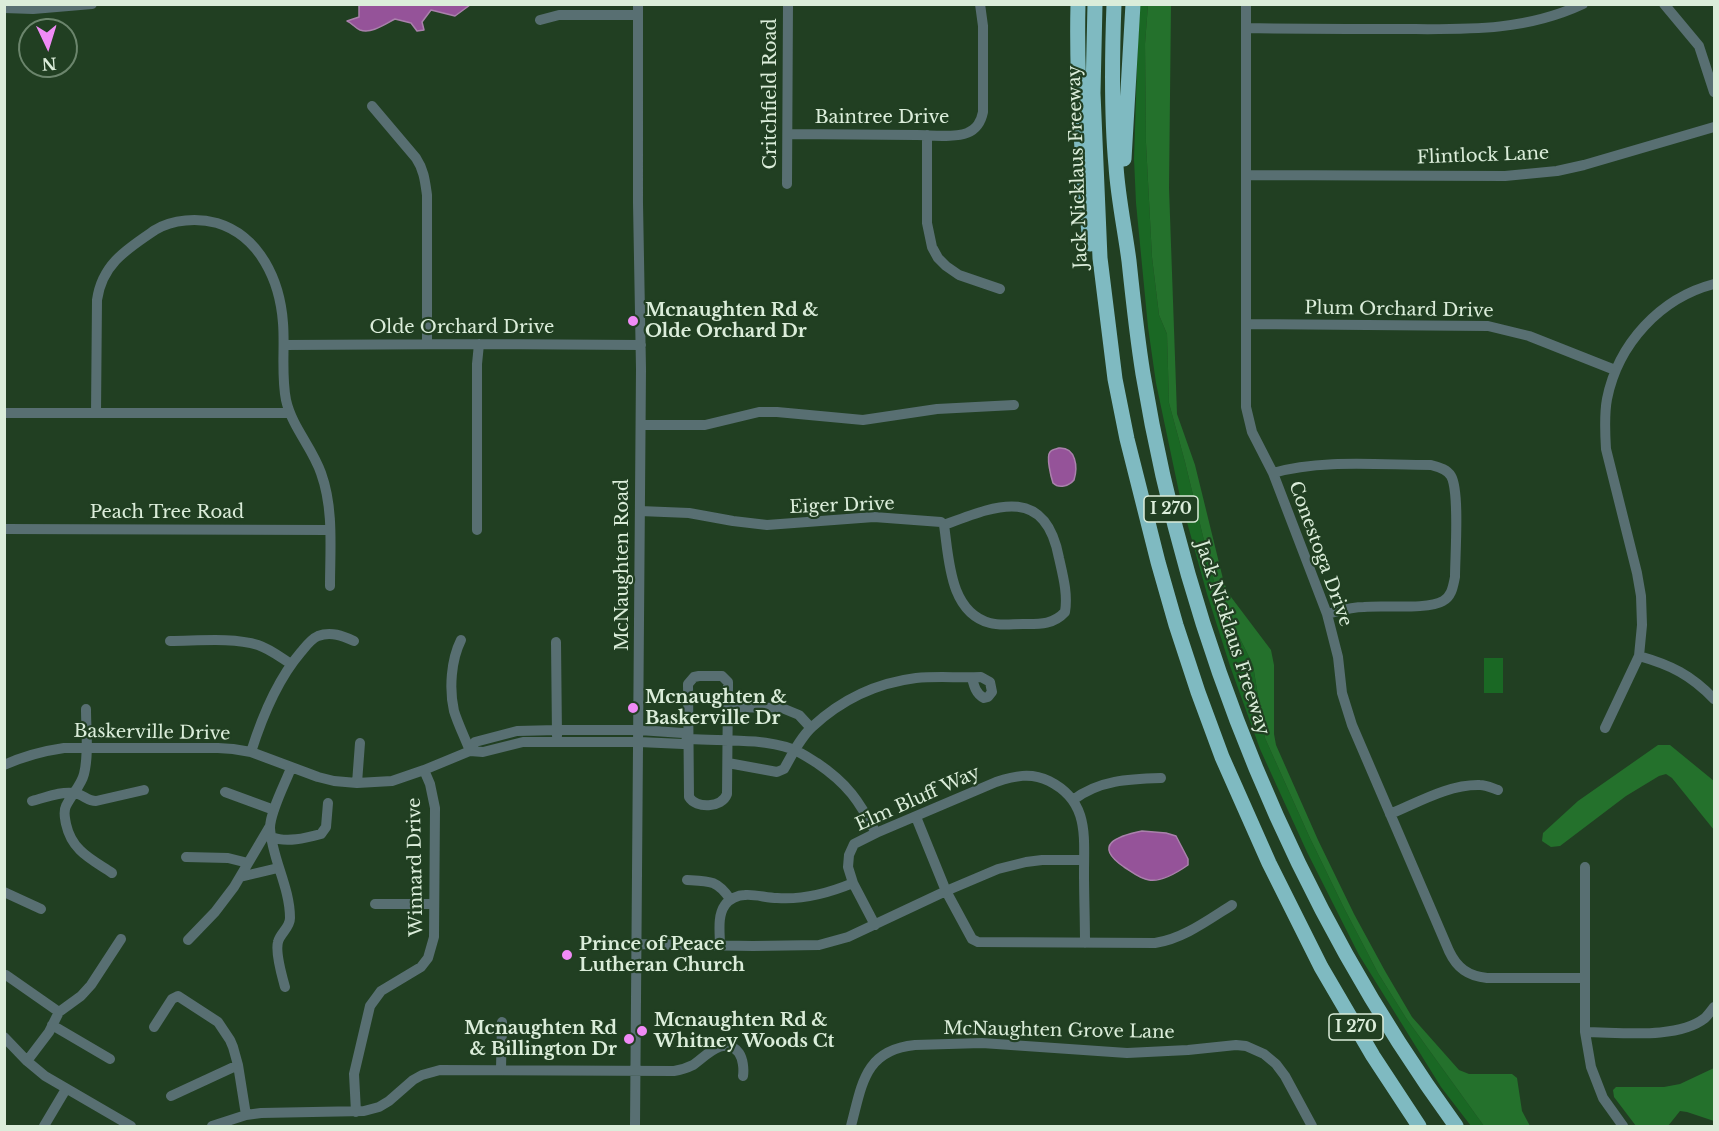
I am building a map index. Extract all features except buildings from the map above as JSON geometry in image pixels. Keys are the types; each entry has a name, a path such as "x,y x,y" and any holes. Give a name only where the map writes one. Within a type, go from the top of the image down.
{"highway":[{"path":"1078,4 1078,93 1082,170 1092,260 1104,297"},
{"name":"Jack Nicklaus Freeway","path":"1095,4 1093,93 1100,258 1104,297 1115,379 1127,439 1155,551 1190,670 1222,757 1269,863 1321,967 1373,1056 1419,1126"},
{"name":"Jack Nicklaus Freeway","path":"1114,4 1113,90 1116,167 1143,374 1167,492 1201,615 1232,704 1273,807 1329,923 1387,1024 1456,1126"},
{"path":"1129,258 1124,170 1133,4"}],"street":[{"path":"4,8 44,8 92,4"},
{"name":"Critchfield Road","path":"787,184 788,4"},
{"name":"Baintree Drive","path":"788,134 964,134 975,128 981,121 983,112 983,26 980,4"},
{"name":"Conestoga Drive","path":"1246,4 1246,407 1252,432 1273,473 1327,614 1338,657 1346,706 1449,951 1458,966 1475,976 1486,978 1585,978"},
{"path":"1246,28 1464,29 1514,26 1566,13 1584,4"},
{"path":"1664,4 1700,46 1714,92"},
{"path":"540,20 559,15 638,10"},
{"name":"McNaughten Road","path":"635,1126 641,345 638,10"},
{"path":"372,106 422,167 427,195 427,344"},
{"name":"Flintlock Lane","path":"1246,175 1505,176 1557,171 1714,127"},
{"path":"927,135 927,223 932,247 938,258 959,275 1000,289"},
{"path":"96,413 98,289 115,260 160,227 178,222 209,221 229,227 244,237 261,256 273,278 281,307 284,386 289,413 321,472 328,499 330,586"},
{"path":"1605,728 1639,656 1642,625 1637,573 1606,449 1606,402 1615,370 1626,350 1648,322 1677,298 1695,289 1714,284"},
{"name":"Plum Orchard Drive","path":"1246,324 1488,326 1529,336 1615,370"},
{"path":"477,530 479,344"},
{"name":"Olde Orchard Drive","path":"284,345 641,345"},
{"path":"640,425 705,425 759,412 863,420 937,409 1014,405"},
{"path":"4,414 289,413"},
{"path":"1273,473 1293,467 1320,465 1431,465 1448,472 1453,482 1455,565 1453,588 1448,598 1426,605 1360,607 1327,614"},
{"name":"Eiger Drive","path":"640,511 689,513 767,525 874,517 941,522 944,525 952,581 958,595 977,617 990,623 1009,625 1052,623 1065,612 1066,593 1056,542 1046,521 1034,512 1017,506 1005,506 944,525"},
{"name":"Peach Tree Road","path":"4,529 329,530"},
{"path":"251,752 269,703 291,664 308,644 316,637 326,634 341,635 354,641"},
{"path":"461,640 455,653 452,697 458,721 470,751"},
{"path":"170,641 232,641 252,644 271,651 291,664"},
{"path":"556,642 557,743"},
{"path":"1639,656 1692,678 1714,699"},
{"path":"722,675 728,682 728,763 727,794 721,802 695,804 689,797 690,739 688,684 694,677 722,675"},
{"path":"728,763 777,771 784,769 794,750 811,728 862,692 916,678 972,678"},
{"path":"728,707 782,708 799,715 811,728"},
{"path":"86,709 84,775 64,810 68,834 73,844 112,873"},
{"name":"Baskerville Drive","path":"4,765 20,758 63,748 218,748 251,752 318,777 357,783 392,781 470,751 483,752 523,742 682,744 690,739 683,733 639,730 517,731 475,742 470,751"},
{"path":"690,739 768,744 794,750 828,771 848,788 862,807 876,833"},
{"path":"357,783 360,743"},
{"path":"285,987 277,946 289,923 290,916 271,831 274,810 291,768"},
{"name":"Winnard Drive","path":"356,1112 354,1074 370,1006 381,991 421,967 428,958 434,937 435,808 430,784 424,770"},
{"name":"Elm Bluff Way","path":"875,925 853,883 848,867 849,855 854,844 1010,777 1021,775 1045,779 1062,788 1073,800"},
{"path":"1085,943 1085,846 1080,813 1073,800 1083,792 1109,782 1161,778"},
{"path":"1390,814 1465,786 1482,785 1498,790"},
{"path":"32,801 63,793 75,793 90,801 96,801 144,790"},
{"path":"225,792 274,810"},
{"path":"271,831 279,840 321,834 326,827 328,803"},
{"path":"916,817 946,891 972,939 978,942 1155,943 1168,941 1184,934 1232,905"},
{"path":"188,940 215,912 271,831"},
{"path":"186,857 228,858 248,863"},
{"path":"636,944 819,945 848,938 998,868 1026,862 1084,860"},
{"path":"1586,867 1585,1032 1591,1067 1603,1098 1623,1126"},
{"path":"240,877 278,868"},
{"path":"687,880 714,883 724,890 730,899"},
{"path":"720,946 722,913 724,905 730,899 746,895 775,898 803,897 835,890 853,883"},
{"path":"4,892 41,909"},
{"path":"375,904 434,904"},
{"path":"27,1061 59,1012 81,996 91,985 121,939"},
{"path":"6,975 59,1012"},
{"path":"154,1027 172,999 178,996 218,1023 233,1047 238,1065 244,1119"},
{"path":"1585,1032 1662,1033 1691,1026 1706,1017 1714,1007"},
{"path":"501,1069 502,1022"},
{"path":"52,1025 110,1059"},
{"path":"4,1037 45,1076 130,1126"},
{"name":"McNaughten Grove Lane","path":"851,1126 865,1076 876,1062 890,1051 915,1045 982,1043 1127,1053 1246,1046 1264,1054 1276,1064 1285,1076 1311,1126"},
{"path":"212,1126 279,1113 356,1112 379,1107 413,1080 431,1072 447,1070 680,1070 693,1065 713,1048 723,1046 735,1049 740,1054 743,1076"},
{"path":"171,1096 238,1065"},
{"path":"44,1126 66,1089"}],"green space":[{"path":"1140,5 1148,5 1145,44 1146,143 1152,257 1159,315 1167,334 1169,403 1216,590 1253,665 1265,738 1344,908 1378,973 1406,1018 1484,1126 1471,1126 1441,1087 1359,955 1307,852 1260,749 1207,594 1180,497 1156,383 1148,327 1134,159"},
{"path":"1148,5 1171,5 1169,188 1177,414 1195,465 1224,583 1231,597 1271,650 1274,665 1276,745 1354,914 1412,1017 1459,1070 1469,1074 1512,1074 1517,1078 1522,1111 1530,1126 1484,1126 1406,1018 1378,973 1344,908 1265,738 1253,665 1216,590 1169,403 1167,334 1159,315 1152,257 1146,143 1145,44"},
{"path":"1484,658 1503,658 1503,693 1484,693"},
{"path":"1658,745 1670,745 1714,781 1714,830 1672,778 1666,774 1626,796 1560,846 1551,847 1542,841 1543,833 1578,801"},
{"path":"1714,1068 1714,1121 1680,1111 1668,1126 1636,1126 1614,1097 1613,1090 1616,1087 1664,1087 1680,1084"}],"shaded area":[{"path":"359,4 470,5 455,16 431,10 422,22 424,30 417,31 411,23 395,19 374,30 365,31 347,21 359,17"},
{"path":"1059,448 1072,454 1076,469 1074,480 1061,486 1053,483 1049,462 1050,452"},
{"path":"1142,831 1176,836 1188,859 1188,865 1169,876 1154,880 1142,878 1124,867 1110,853 1109,847 1117,839"}],"place":[{"name":"Mcnaughten Rd & Olde Orchard Dr","path":"633,321"},
{"name":"Mcnaughten & Baskerville Dr","path":"633,708"},
{"name":"Prince of Peace Lutheran Church","path":"567,955"},
{"name":"Mcnaughten Rd & Whitney Woods Ct","path":"642,1031"},
{"name":"Mcnaughten Rd & Billington Dr","path":"629,1039"}]}
